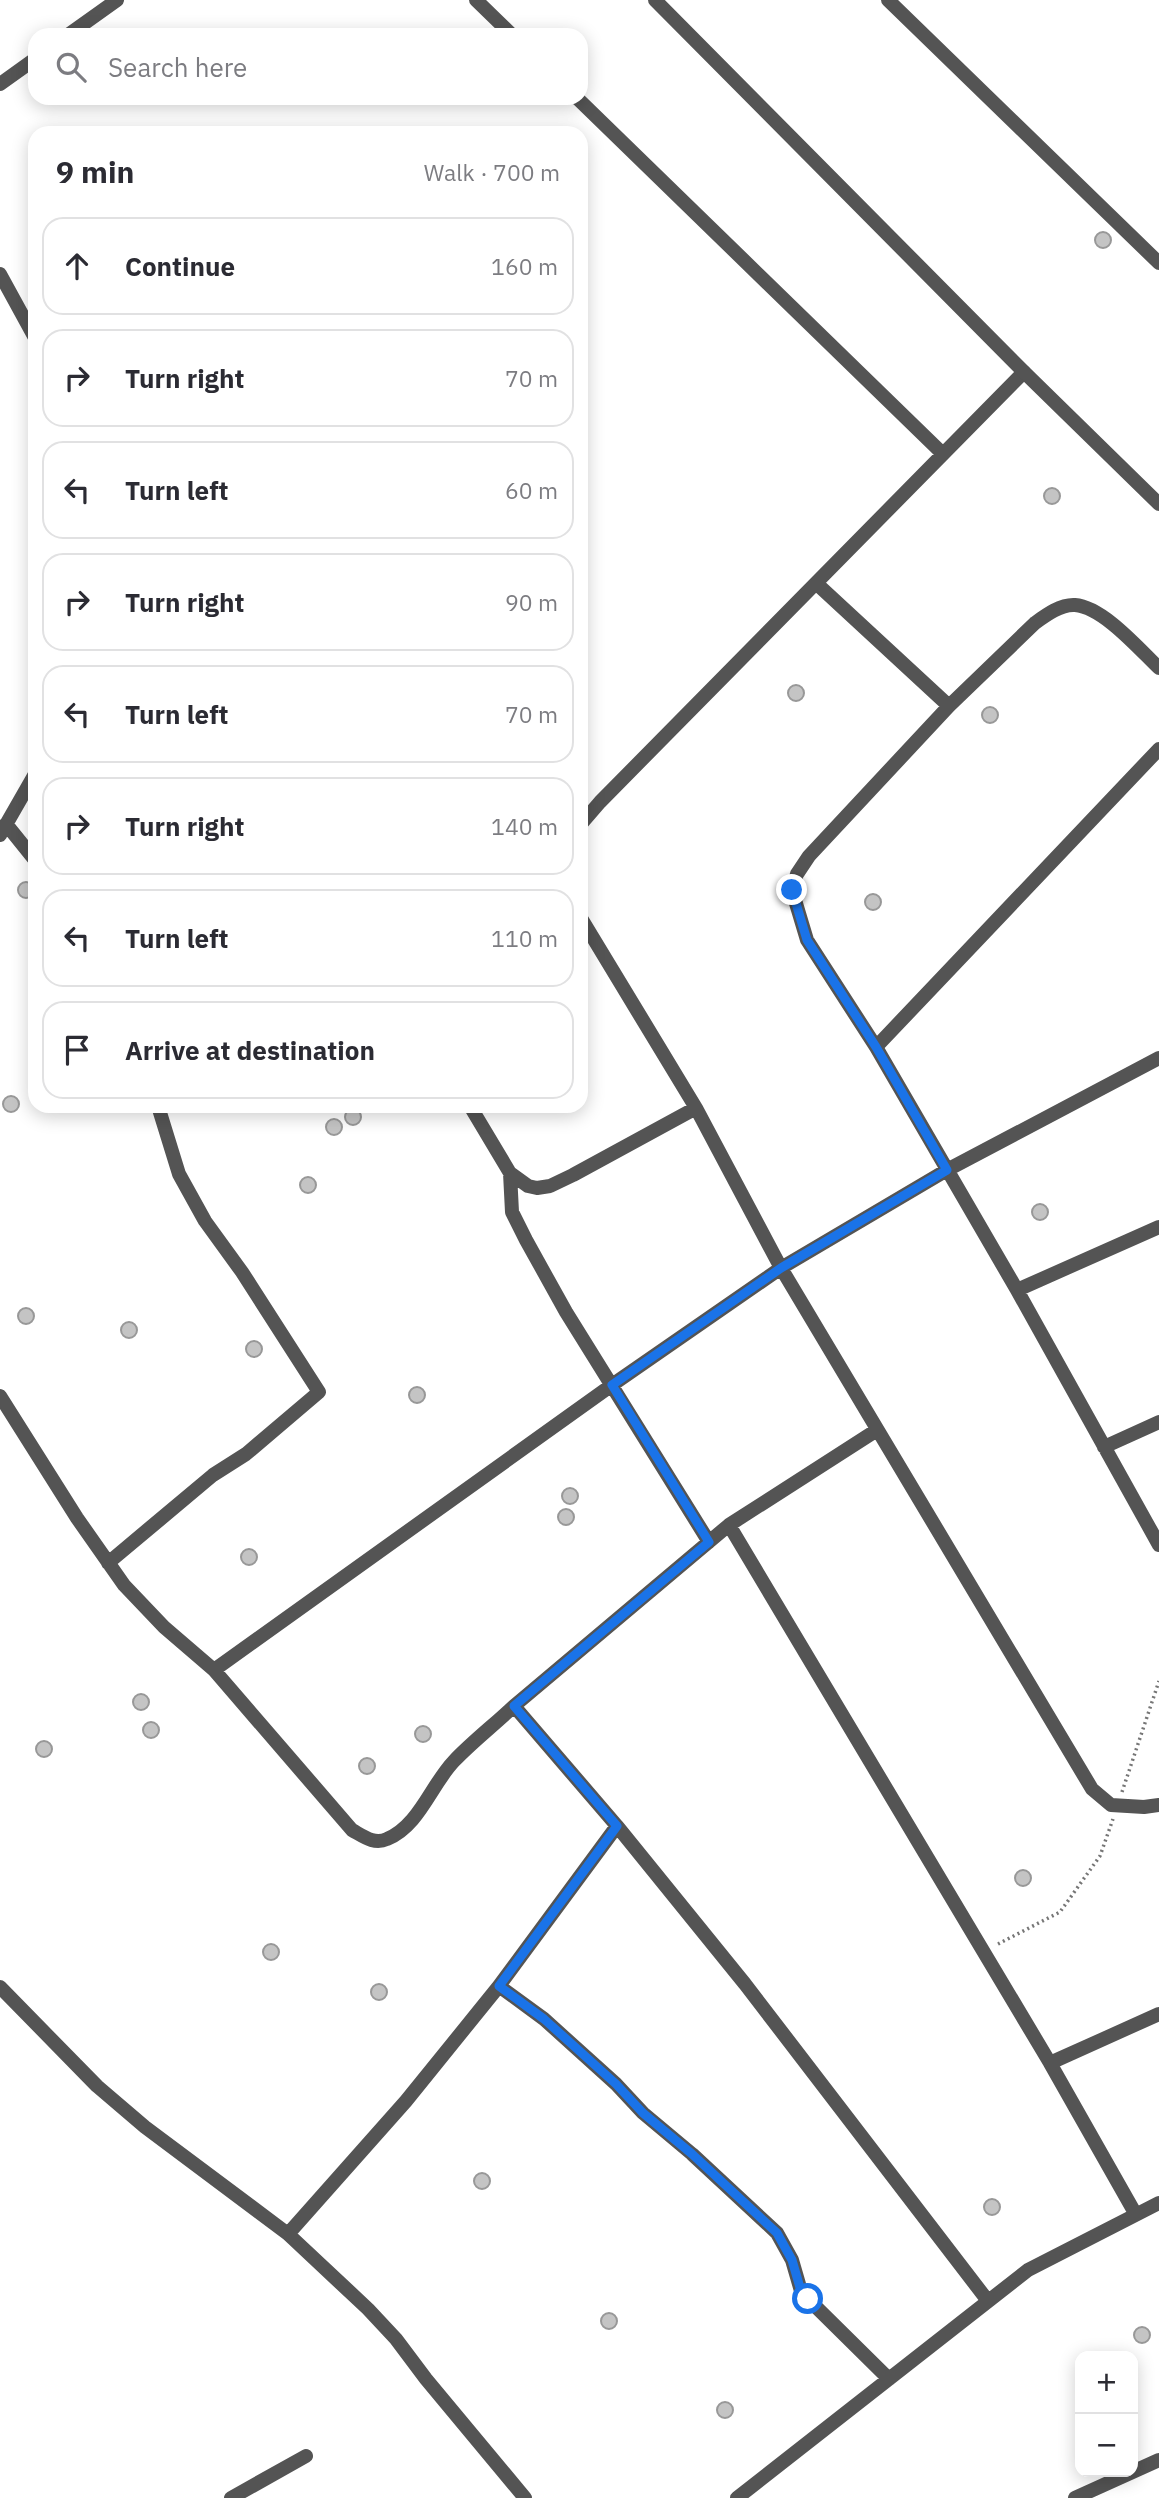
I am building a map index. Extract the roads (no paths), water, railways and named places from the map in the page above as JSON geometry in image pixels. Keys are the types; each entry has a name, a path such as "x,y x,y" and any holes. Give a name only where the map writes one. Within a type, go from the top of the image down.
{"street":[{"path":"78,28 117,0"},
{"path":"476,0 505,28"},
{"path":"656,0 1024,372 1159,504"},
{"path":"888,0 1159,262"},
{"path":"0,84 28,64"},
{"path":"584,105 943,454"},
{"path":"0,274 28,325"},
{"path":"588,816 1024,372"},
{"path":"817,584 949,706"},
{"path":"1159,668 1100,615 1086,607 1073,604 1047,614 949,706 809,856 794,881 793,898 807,940 876,1047 1017,1290 1159,1545"},
{"path":"876,1047 1159,749"},
{"path":"28,786 3,829 28,853"},
{"path":"588,930 696,1108 781,1268 1092,1789 1111,1805 1159,1805"},
{"path":"214,1670 612,1385 781,1268 947,1170 1159,1058"},
{"path":"474,1113 510,1173 528,1186 537,1188 550,1186 696,1108"},
{"path":"108,1563 213,1475 246,1454 319,1391 205,1220 179,1174 160,1113"},
{"path":"510,1173 512,1212 566,1312 709,1542"},
{"path":"1017,1290 1159,1227"},
{"path":"0,1396 77,1518 124,1585 164,1627 214,1670 352,1830 377,1842 402,1830 419,1812 438,1780 454,1761 514,1706 729,1525 877,1430"},
{"path":"1104,1447 1159,1422"},
{"path":"729,1525 984,1951 1135,2213"},
{"path":"514,1706 617,1826 745,1984 988,2301"},
{"path":"288,2234 406,2101 499,1986 617,1826"},
{"path":"499,1986 544,2019 616,2084 643,2113 692,2154 777,2233 792,2260 801,2291 889,2379"},
{"path":"0,1987 97,2086 145,2127 288,2234 368,2309 396,2339 525,2498"},
{"path":"1050,2063 1159,2014"},
{"path":"737,2498 1028,2270 1159,2203"},
{"path":"231,2498 306,2456"},
{"path":"1076,2498 1159,2460"}]}
